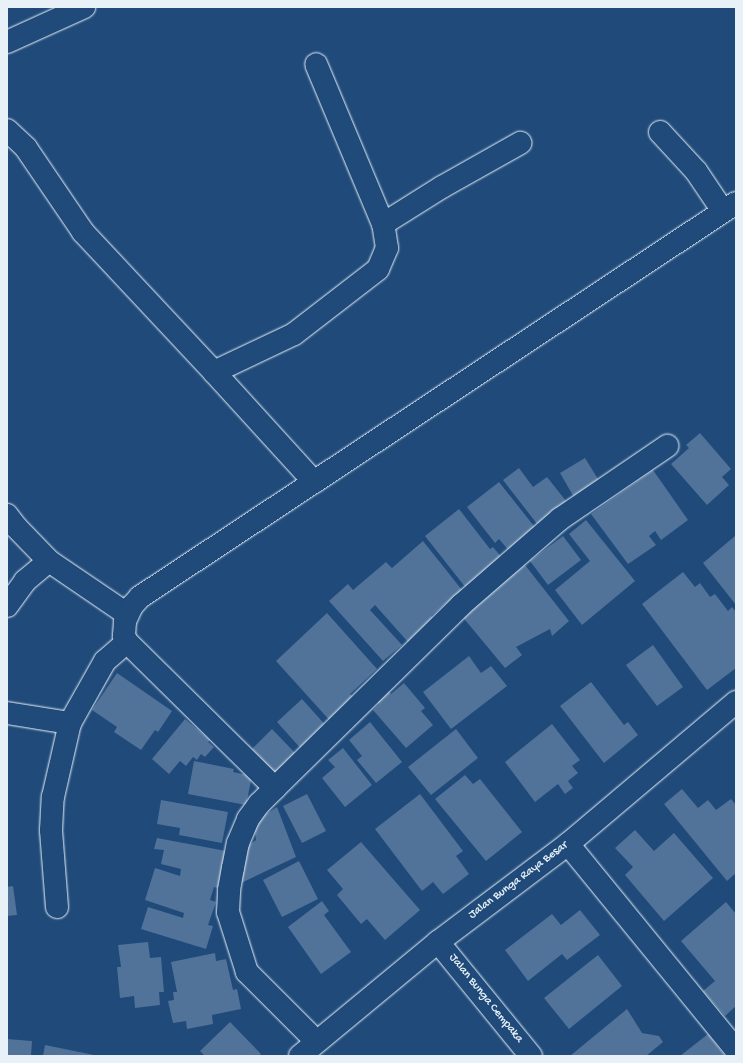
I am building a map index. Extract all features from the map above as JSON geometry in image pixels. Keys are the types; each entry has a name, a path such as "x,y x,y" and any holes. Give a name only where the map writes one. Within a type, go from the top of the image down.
{"main road":[{"path":"7,42 84,7"},
{"path":"214,372 294,334 378,269 387,248 382,224 316,64"},
{"path":"7,130 26,148 83,232 214,372 314,482"},
{"path":"275,788 127,642 124,636 124,628 127,614 140,597 730,207 660,132"},
{"path":"382,224 442,187 520,143"},
{"path":"316,1041 247,972 228,912 229,890 241,837 248,819 259,804 275,788 472,595 560,519 667,446"},
{"path":"7,515 16,527 49,561 127,614"},
{"path":"7,606 25,581 49,561"},
{"path":"56,907 51,830 53,797 70,723 106,661 127,642"},
{"name":"Jalan Bunga Raya Besar","path":"300,1056 316,1041 438,942 568,844 736,702"},
{"path":"7,712 70,723"},
{"path":"568,844 736,1050"},
{"name":"Jalan Bunga Cempaka","path":"438,942 531,1056"}],"building":[{"path":"700,433 731,469 722,477 729,485 707,505 671,464 689,448 686,445"},
{"path":"585,458 601,484 575,499 560,473"},
{"path":"519,468 533,487 547,477 570,506 541,529 503,480"},
{"path":"653,470 688,520 661,540 655,531 649,536 656,545 628,564 591,514"},
{"path":"499,482 537,530 510,552 499,539 495,543 467,507"},
{"path":"459,509 490,549 493,547 503,559 466,588 425,536"},
{"path":"586,520 635,581 582,625 555,590 590,561 569,534"},
{"path":"563,536 581,560 548,585 530,561"},
{"path":"735,536 736,537 736,605 703,563"},
{"path":"423,541 462,590 431,616 434,619 408,642 375,605 370,610 402,645 383,661 329,601 348,584 353,590 386,562 392,568"},
{"path":"525,565 569,621 552,636 550,629 516,647 522,655 505,668 461,615"},
{"path":"683,572 695,587 700,583 710,597 715,594 728,611 732,607 736,612 736,668 707,690 642,604"},
{"path":"327,613 377,669 350,694 357,700 332,723 276,661"},
{"path":"653,645 683,687 657,706 626,665"},
{"path":"469,656 481,673 491,666 507,686 451,729 423,692"},
{"path":"117,673 172,711 158,732 155,730 141,750 114,732 117,727 92,710"},
{"path":"591,682 624,725 628,722 638,735 604,763 560,706"},
{"path":"404,683 425,708 421,711 433,725 406,748 373,710 379,704 376,700 388,690 391,694"},
{"path":"302,699 328,728 303,751 277,722"},
{"path":"185,719 210,740 208,742 214,747 205,757 201,754 197,760 193,757 186,766 180,761 169,774 152,759"},
{"path":"370,722 402,762 376,783 357,760 362,756 349,740"},
{"path":"552,724 580,760 572,766 578,773 568,781 573,788 565,794 558,784 535,802 505,762"},
{"path":"272,729 299,757 279,777 252,749"},
{"path":"456,729 478,758 431,795 408,767"},
{"path":"343,748 372,785 345,807 322,778 335,767 328,760"},
{"path":"194,761 234,769 233,772 252,776 246,805 188,794"},
{"path":"465,775 473,784 480,779 522,832 486,861 435,799"},
{"path":"682,789 698,808 708,800 716,810 731,799 736,805 736,873 727,881 664,804"},
{"path":"307,794 326,831 302,843 283,806"},
{"path":"420,794 463,851 456,856 469,874 443,894 433,882 422,891 375,829"},
{"path":"161,800 228,812 222,843 179,835 180,828 157,824"},
{"path":"277,807 296,857 241,883 245,848 256,840 254,822"},
{"path":"635,830 654,851 674,833 713,878 664,921 625,875 633,867 615,848"},
{"path":"157,838 226,851 218,888 214,887 210,900 216,902 208,925 213,926 206,949 141,929 148,907 183,918 184,913 145,900 155,868 180,876 181,869 161,864 164,850 154,849"},
{"path":"361,842 420,910 385,940 367,919 361,924 337,895 343,889 327,870"},
{"path":"299,861 318,899 282,917 263,880"},
{"path":"13,886 17,915 7,916 7,887"},
{"path":"322,901 329,911 324,915 351,952 321,974 288,927"},
{"path":"726,902 736,914 736,1006 725,1016 703,991 715,981 681,941"},
{"path":"580,910 600,935 567,960 562,954 528,981 505,950 552,914 561,925"},
{"path":"148,942 150,958 161,957 164,992 159,992 160,1005 135,1008 134,996 120,998 117,967 121,967 118,945"},
{"path":"215,953 216,961 226,959 233,990 237,989 241,1009 212,1015 213,1024 187,1029 186,1021 173,1023 168,1001 174,1000 173,992 177,992 171,962"},
{"path":"598,955 622,986 569,1029 544,998"},
{"path":"627,1009 642,1033 659,1036 663,1042 646,1056 570,1056"},
{"path":"230,1022 261,1054 258,1056 205,1056 200,1051"},
{"path":"708,1034 725,1056 680,1056"},
{"path":"7,1039 32,1041 31,1056 7,1056"},
{"path":"45,1045 94,1055 94,1056 43,1056"}]}
